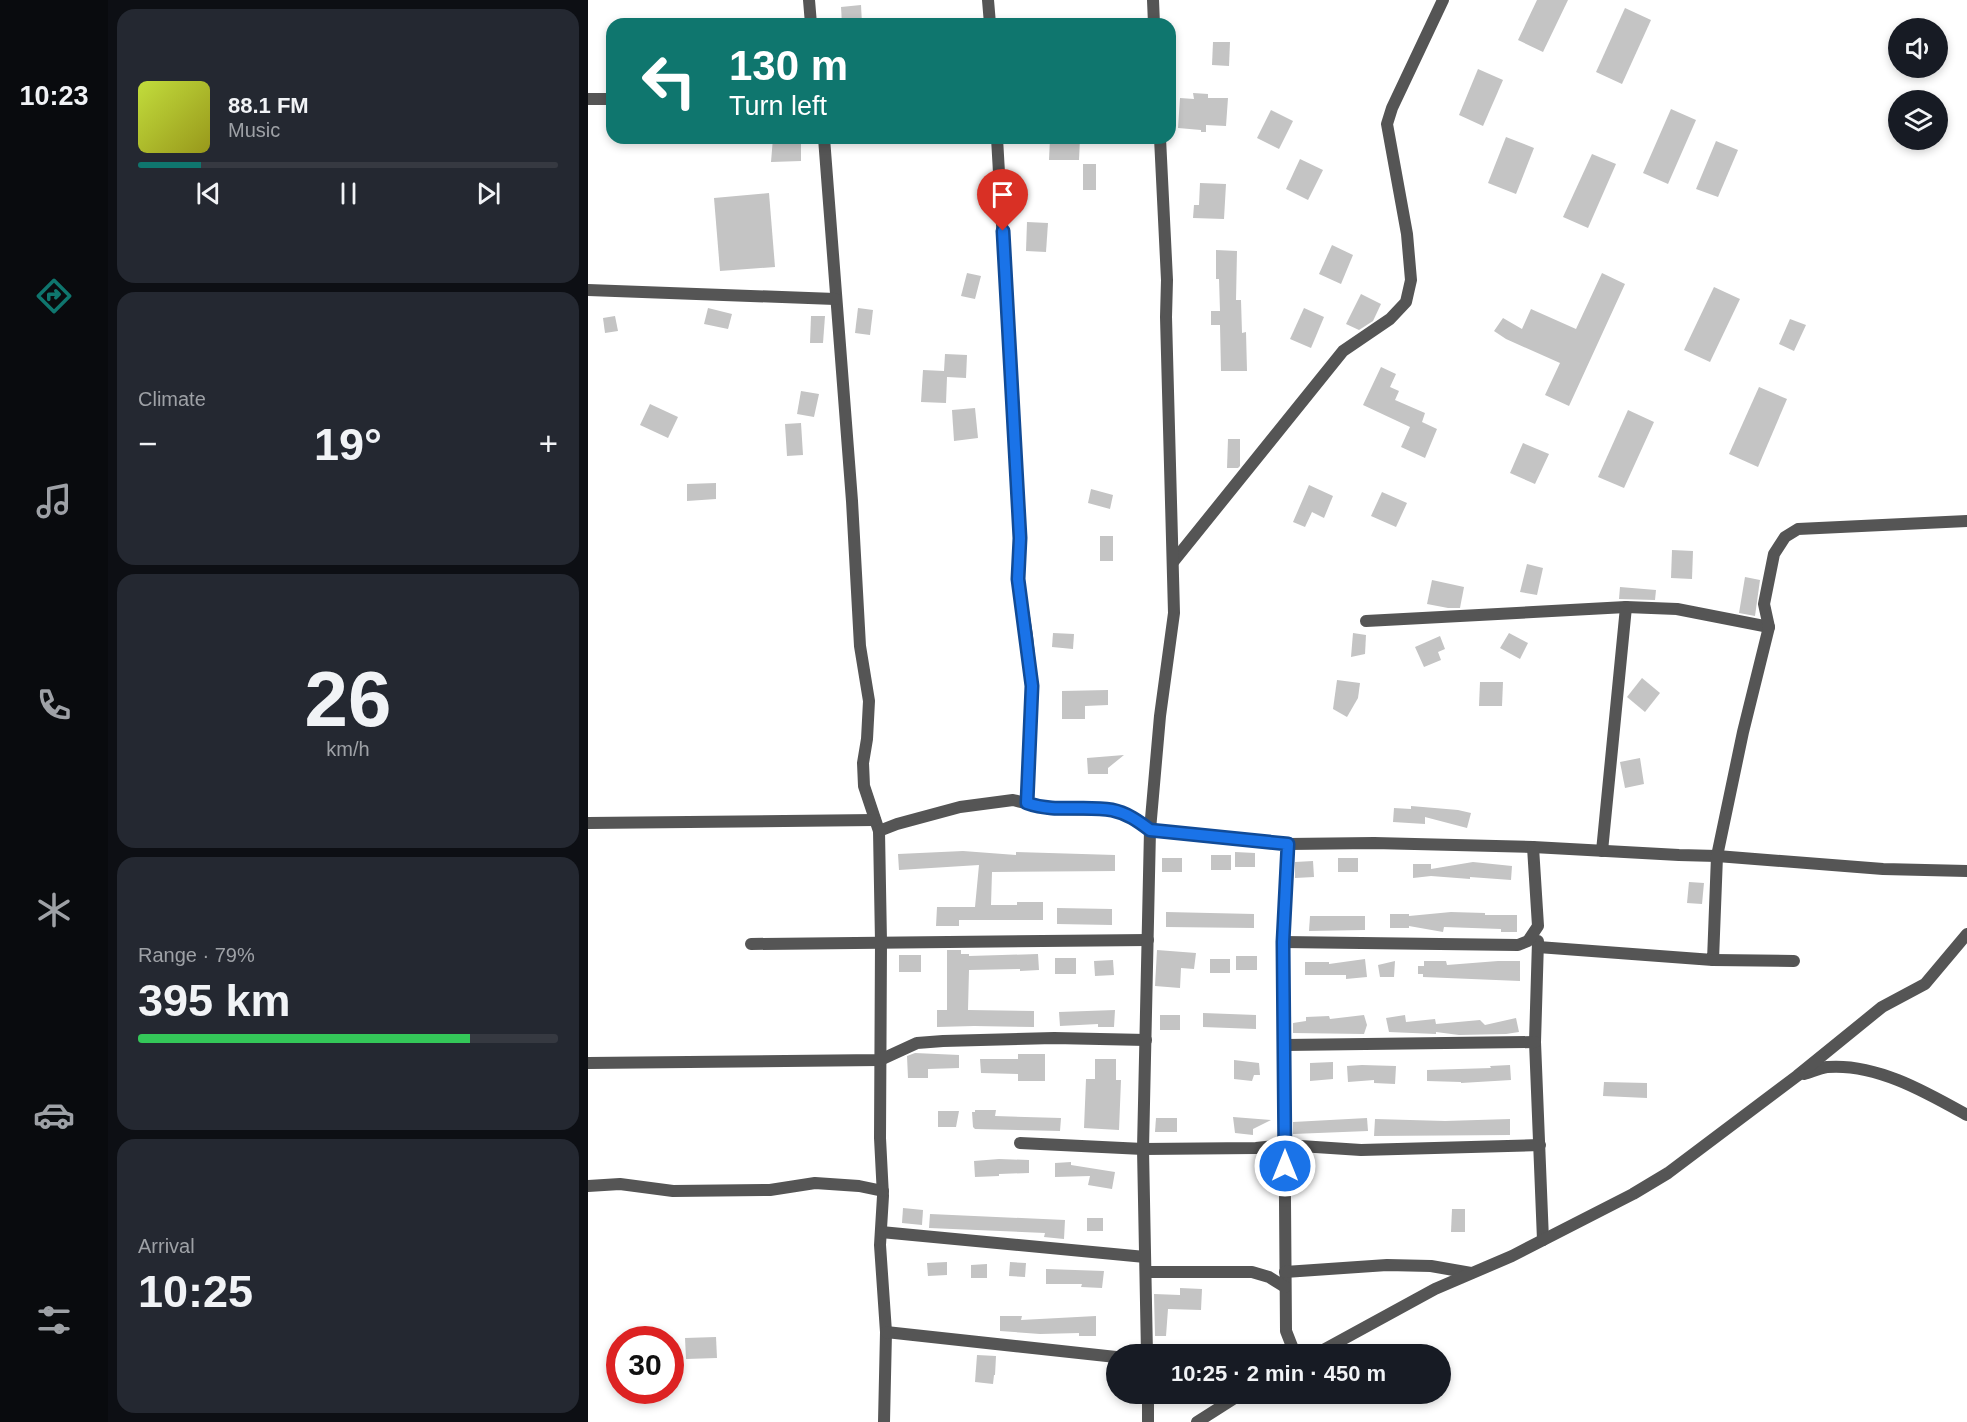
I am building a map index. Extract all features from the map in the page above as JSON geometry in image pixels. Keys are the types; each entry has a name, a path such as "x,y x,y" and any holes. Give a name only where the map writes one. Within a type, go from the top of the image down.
{"street":[{"path":"808,0 811,18"},
{"path":"988,0 990,18"},
{"path":"1153,0 1154,18"},
{"path":"1173,562 1343,351 1390,319 1406,302 1412,280 1407,234 1387,124 1392,108 1443,0"},
{"path":"588,99 606,99"},
{"path":"825,144 852,501 860,646 869,701 863,763 864,786 877,826 881,942 880,1138 883,1191 880,1245 886,1332 884,1422"},
{"path":"997,144 1020,527 1018,579 1032,686 1027,803"},
{"path":"1147,1344 1143,1149 1150,830 1160,716 1174,613 1167,280 1160,144"},
{"path":"588,290 835,299"},
{"path":"1713,960 1717,856 1743,732 1769,627 1764,604 1774,554 1785,537 1798,529 1967,521"},
{"path":"1366,621 1626,607 1677,609 1769,627"},
{"path":"1602,851 1626,607"},
{"path":"588,823 877,826 897,824 960,807 1013,800 1050,809 1113,810 1132,817 1150,830 1288,844 1354,843 1533,847 1717,856 1883,869 1967,871"},
{"path":"1288,844 1283,942 1285,1287 1286,1331 1291,1344"},
{"path":"1533,847 1538,926 1535,1042 1544,1240"},
{"path":"1283,942 1518,945 1528,941 1538,926"},
{"path":"1334,1344 1435,1289 1544,1240 1633,1194 1668,1173 1797,1076 1882,1007 1925,984 1967,934"},
{"path":"751,944 1148,940"},
{"path":"1538,947 1713,960 1794,961"},
{"path":"588,1064 880,1060 917,1043 943,1041 1054,1038 1146,1040"},
{"path":"1285,1045 1535,1042"},
{"path":"1797,1076 1826,1067 1857,1069 1899,1079 1967,1115"},
{"path":"1020,1143 1143,1149 1256,1148 1285,1145 1361,1150 1540,1145"},
{"path":"588,1186 620,1184 673,1191 770,1190 815,1183 859,1186 883,1191"},
{"path":"881,1232 1145,1257"},
{"path":"1285,1272 1387,1265 1431,1266 1471,1273"},
{"path":"1146,1272 1252,1272 1269,1277 1285,1287"},
{"path":"886,1332 1106,1356"},
{"path":"1148,1404 1148,1422"},
{"path":"1197,1422 1225,1404"}],"building":[{"path":"1537,0 1568,0 1543,52 1518,40"},
{"path":"861,5 862,18 842,18 841,7"},
{"path":"1625,8 1651,20 1622,84 1596,72"},
{"path":"1213,42 1230,42 1229,66 1212,65"},
{"path":"1478,69 1503,80 1483,126 1459,115"},
{"path":"1193,93 1208,94 1208,98 1228,98 1226,126 1206,125 1206,132 1178,128 1180,98 1194,99"},
{"path":"1671,109 1696,120 1668,184 1643,173"},
{"path":"1271,110 1293,121 1279,149 1257,138"},
{"path":"1506,137 1534,148 1516,194 1488,183"},
{"path":"1716,141 1738,150 1718,197 1696,189"},
{"path":"772,144 801,144 801,161 771,162"},
{"path":"1050,144 1080,144 1079,160 1049,160"},
{"path":"1592,154 1616,164 1588,228 1563,217"},
{"path":"1300,159 1323,170 1308,200 1286,189"},
{"path":"1083,164 1096,164 1096,190 1083,190"},
{"path":"1200,183 1226,184 1224,219 1193,218 1194,205 1199,205"},
{"path":"769,193 775,267 720,271 714,198"},
{"path":"1027,222 1048,223 1046,252 1026,251"},
{"path":"1332,245 1353,255 1341,284 1319,274"},
{"path":"1216,250 1237,251 1236,300 1241,300 1242,333 1246,332 1247,371 1221,371 1220,325 1211,325 1211,311 1220,311 1219,279 1216,279"},
{"path":"967,273 981,276 975,299 961,296"},
{"path":"1602,273 1625,284 1569,406 1545,395 1560,363 1506,339 1494,331 1503,318 1522,329 1531,309 1576,329"},
{"path":"1714,287 1740,299 1710,362 1684,350"},
{"path":"1361,294 1381,304 1373,321 1359,330 1346,324"},
{"path":"708,308 732,314 728,329 704,324"},
{"path":"858,308 873,310 870,335 855,333"},
{"path":"1304,308 1324,317 1311,348 1290,339"},
{"path":"615,316 618,331 605,333 603,318"},
{"path":"811,316 825,316 823,343 810,343"},
{"path":"1790,319 1806,325 1794,351 1779,344"},
{"path":"945,354 967,355 966,378 947,377 946,403 921,402 923,370 944,371"},
{"path":"1381,367 1396,374 1390,387 1399,391 1395,400 1425,413 1422,422 1437,429 1425,458 1401,447 1410,427 1363,405"},
{"path":"1759,387 1787,399 1758,467 1729,454"},
{"path":"801,391 819,394 814,417 797,414"},
{"path":"650,404 678,417 668,438 640,425"},
{"path":"975,408 978,438 954,441 952,410"},
{"path":"1628,410 1654,422 1624,488 1598,477"},
{"path":"801,423 803,455 787,456 785,424"},
{"path":"1228,439 1240,439 1240,466 1238,468 1227,468"},
{"path":"1523,443 1549,454 1535,484 1510,473"},
{"path":"716,483 716,499 687,501 687,484"},
{"path":"1309,485 1333,496 1324,518 1312,512 1305,527 1293,522"},
{"path":"1091,489 1113,495 1110,509 1088,503"},
{"path":"1382,492 1407,503 1396,527 1371,516"},
{"path":"1100,536 1113,536 1113,561 1100,561"},
{"path":"1672,550 1693,551 1692,579 1671,578"},
{"path":"1527,564 1543,568 1537,595 1520,592"},
{"path":"1745,577 1760,580 1755,616 1739,613"},
{"path":"1432,580 1464,587 1460,608 1427,604"},
{"path":"1620,587 1656,590 1655,600 1619,599"},
{"path":"1053,633 1074,634 1073,649 1052,647"},
{"path":"1353,633 1366,635 1365,654 1351,657"},
{"path":"1509,633 1528,643 1520,659 1500,648"},
{"path":"1440,636 1445,649 1438,652 1441,660 1424,667 1415,647"},
{"path":"1642,678 1660,693 1645,712 1627,697"},
{"path":"1337,680 1360,683 1358,698 1347,717 1333,709"},
{"path":"1480,682 1503,682 1502,706 1479,706"},
{"path":"1108,690 1108,705 1085,706 1085,719 1062,719 1062,691"},
{"path":"1124,755 1108,768 1108,774 1088,774 1087,758"},
{"path":"1640,758 1644,784 1625,788 1620,762"},
{"path":"1411,806 1471,813 1467,828 1425,817 1425,824 1393,822 1394,808 1411,809"},
{"path":"963,851 1016,855 1016,852 1115,855 1115,871 992,872 991,905 1043,902 1043,920 959,920 959,926 936,926 937,907 975,907 979,865 899,870 898,854"},
{"path":"1235,852 1255,853 1255,867 1235,867"},
{"path":"1211,855 1231,855 1231,870 1211,870"},
{"path":"1162,858 1182,858 1182,872 1162,872"},
{"path":"1338,858 1358,858 1358,872 1338,872"},
{"path":"1313,861 1314,877 1295,878 1295,862"},
{"path":"1473,862 1512,866 1511,880 1431,876 1413,878 1413,864 1431,864 1431,869"},
{"path":"1689,882 1704,883 1702,904 1687,903"},
{"path":"1057,908 1112,909 1112,925 1057,924"},
{"path":"1166,912 1254,914 1254,928 1166,927"},
{"path":"1451,912 1517,915 1517,932 1501,932 1501,929 1444,927 1443,932 1409,926 1409,928 1390,928 1390,914 1409,914 1409,916"},
{"path":"1310,916 1365,916 1365,930 1309,931"},
{"path":"947,950 961,950 961,954 969,954 969,956 1038,954 1039,970 969,970 968,1010 1034,1011 1034,1027 937,1027 937,1010 947,1010"},
{"path":"1157,950 1196,953 1194,969 1181,968 1180,988 1155,986"},
{"path":"899,955 921,955 921,972 899,972"},
{"path":"1236,956 1257,956 1257,970 1236,970"},
{"path":"1055,958 1076,958 1076,974 1055,974"},
{"path":"1210,959 1230,959 1230,973 1210,973"},
{"path":"1365,959 1367,977 1346,979 1346,975 1305,975 1305,962 1329,962 1329,964"},
{"path":"1113,960 1114,975 1095,976 1094,961"},
{"path":"1395,961 1394,977 1380,977 1378,965"},
{"path":"1424,961 1446,961 1447,965 1520,961 1520,981 1423,977 1423,974 1418,974 1418,966 1424,966"},
{"path":"1115,1010 1114,1027 1098,1027 1098,1024 1060,1026 1059,1012"},
{"path":"1203,1013 1256,1015 1256,1029 1203,1027"},
{"path":"1160,1015 1180,1015 1180,1030 1160,1030"},
{"path":"1364,1015 1367,1025 1364,1034 1293,1033 1293,1023 1306,1021 1306,1017 1329,1016 1330,1019"},
{"path":"1405,1015 1406,1022 1435,1019 1436,1024 1480,1020 1485,1025 1516,1018 1519,1032 1459,1035 1436,1032 1436,1034 1389,1032 1386,1018"},
{"path":"915,1053 959,1055 959,1068 928,1069 928,1078 908,1078 907,1056"},
{"path":"1018,1054 1045,1054 1045,1081 1018,1081 1018,1074 981,1073 980,1059 1018,1059"},
{"path":"1095,1059 1116,1059 1116,1080 1121,1080 1119,1130 1084,1128 1086,1079 1095,1079"},
{"path":"1234,1060 1259,1063 1260,1075 1254,1075 1252,1081 1234,1079"},
{"path":"1333,1062 1333,1079 1310,1081 1310,1063"},
{"path":"1510,1065 1511,1080 1461,1083 1427,1081 1427,1070 1491,1068 1490,1066"},
{"path":"1347,1066 1396,1066 1395,1084 1374,1083 1374,1080 1348,1082"},
{"path":"1604,1082 1647,1083 1647,1098 1603,1096"},
{"path":"996,1110 995,1116 1061,1118 1060,1131 975,1129 972,1112"},
{"path":"938,1111 959,1111 956,1127 938,1127"},
{"path":"1233,1117 1271,1120 1253,1129 1253,1135 1235,1133"},
{"path":"1156,1118 1177,1118 1177,1132 1155,1132"},
{"path":"1367,1118 1368,1131 1293,1134 1293,1122"},
{"path":"1375,1119 1445,1121 1510,1119 1510,1135 1374,1136"},
{"path":"1029,1160 1029,1173 975,1177 974,1161"},
{"path":"1071,1162 1071,1165 1115,1172 1112,1189 1088,1185 1090,1176 1055,1177 1055,1163"},
{"path":"903,1208 923,1210 922,1225 902,1223"},
{"path":"1452,1209 1465,1209 1465,1232 1451,1232"},
{"path":"930,1214 1065,1220 1064,1239 1044,1237 1045,1233 929,1228"},
{"path":"1087,1218 1103,1218 1103,1231 1087,1231"},
{"path":"947,1262 947,1275 928,1276 927,1263"},
{"path":"1010,1262 1026,1263 1025,1277 1009,1276"},
{"path":"987,1264 987,1278 971,1278 971,1265"},
{"path":"1046,1269 1104,1271 1102,1288 1081,1287 1082,1284 1046,1284"},
{"path":"1180,1288 1202,1289 1201,1310 1168,1309 1166,1336 1155,1336 1154,1294 1180,1295"},
{"path":"1000,1316 1022,1316 1021,1320 1096,1316 1096,1336 1079,1336 1079,1333 1040,1334 1000,1331"},
{"path":"716,1337 717,1358 686,1359 685,1338"},
{"path":"977,1355 996,1356 993,1384 975,1382"}],"route":[{"path":"1003,231 1020,538 1018,579 1032,686 1027,803 1050,809 1113,810 1132,817 1150,830 1288,844 1283,942 1285,1166"}]}
